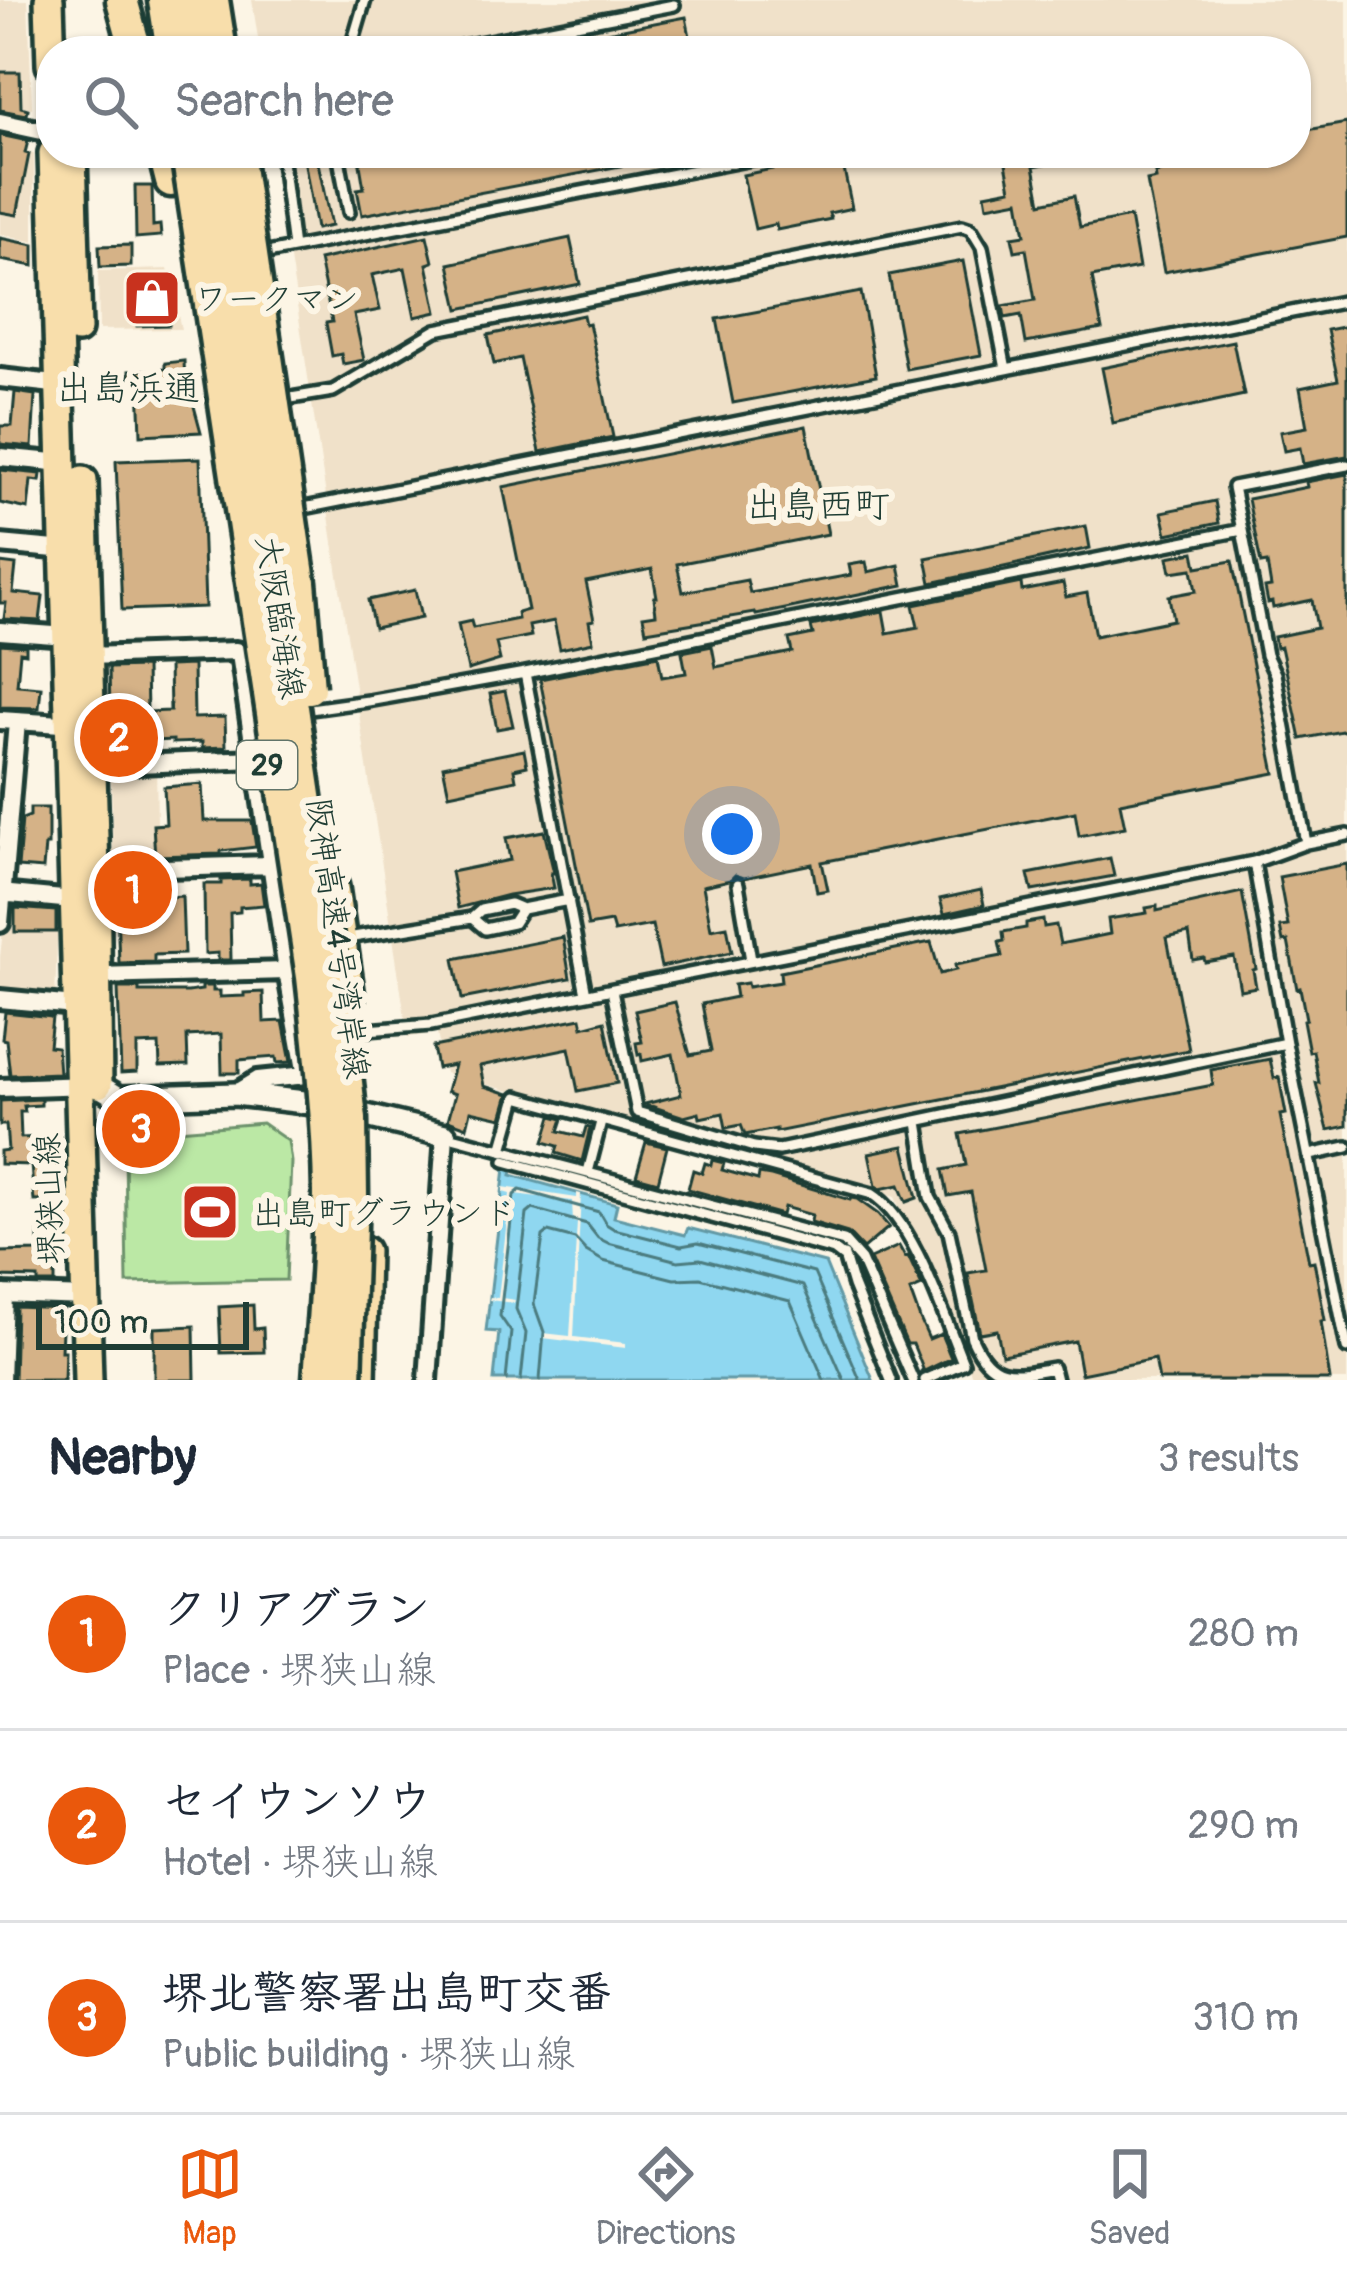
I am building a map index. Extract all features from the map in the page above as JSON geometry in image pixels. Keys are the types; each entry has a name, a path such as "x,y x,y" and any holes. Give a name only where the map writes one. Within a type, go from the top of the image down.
{"highway":[{"path":"122,0 132,36"},
{"path":"164,0 170,36"},
{"path":"188,0 194,36"},
{"path":"213,0 219,36"},
{"path":"168,168 238,495"},
{"name":"阪神高速4号湾岸線","path":"189,168 321,1053 328,1269 320,1380"},
{"name":"阪神高速4号湾岸線","path":"213,168 335,979 351,1119 346,1380"},
{"path":"239,168 300,582 335,979"}],"main road":[{"path":"50,0 51,36"},
{"path":"67,0 68,36"},
{"path":"151,0 156,36"},
{"path":"199,0 205,36"},
{"name":"堺狭山線","path":"54,168 68,636 91,766 95,870 88,1380"},
{"name":"堺狭山線","path":"72,168 88,656 80,724 73,900 75,1006 89,1085 105,1380"},
{"name":"大阪臨海線","path":"176,168 295,948 314,1103 317,1198 305,1380"},
{"name":"大阪臨海線","path":"226,168 354,1031 365,1194 361,1380"}],"street":[{"path":"0,122 36,130"},
{"path":"0,378 62,385"},
{"path":"0,457 64,463"},
{"path":"0,544 66,550"},
{"path":"0,631 68,636"},
{"path":"88,656 240,654 305,1075 258,1080 235,1094"},
{"path":"0,923 9,721 80,724"},
{"path":"91,766 255,759"},
{"path":"95,870 272,865"},
{"path":"2,893 73,900"},
{"path":"96,976 287,971"},
{"path":"0,999 75,1006"},
{"path":"0,1088 89,1085 119,1098 235,1094 314,1103 445,1135 428,1380"},
{"path":"1,1380 2,1294 86,1297"}],"lane":[{"path":"354,36 365,0"},
{"path":"513,36 674,4"},
{"path":"283,168 293,248"},
{"path":"341,168 349,212"},
{"path":"240,258 705,168"},
{"path":"262,403 333,391 436,330 962,226 970,229 982,248 1006,369"},
{"path":"279,513 1347,301"},
{"path":"1306,843 1276,674 1266,655 1233,488 1347,465"},
{"path":"304,710 525,673 1242,530"},
{"path":"525,673 586,994"},
{"path":"354,1031 431,1025 612,990 1254,862 1306,843 1347,835"},
{"path":"1254,862 1347,1348"},
{"path":"738,884 751,960"},
{"path":"343,939 472,918 481,910 510,904 522,909 568,900"},
{"path":"472,918 485,929 513,923 522,909"},
{"path":"612,990 637,1112 779,1150 1286,1043"},
{"path":"504,1156 517,1097 872,1193 905,1227 963,1364 925,1380"},
{"path":"588,1172 601,1121"},
{"path":"918,1122 930,1197 949,1232 978,1354 996,1374 1054,1368 1056,1380"},
{"path":"445,1135 834,1250 843,1257 891,1380"},
{"path":"1310,1154 1347,1147"},
{"path":"504,1156 588,1172 830,1236 853,1248 913,1380"},
{"path":"843,1257 853,1248"}],"shaded area":[{"path":"0,0 28,0 32,108 0,101"},
{"path":"252,0 1347,0 1347,1380 974,1380 895,1197 445,1073 437,1033 408,1037 276,168 1311,168 1311,36 258,36"},
{"path":"0,147 34,153 34,242 0,234"},
{"path":"168,269 181,329 99,330 98,271"},
{"path":"156,767 157,823 190,823 191,862 113,864 111,768"},
{"path":"9,900 58,904 55,1002 0,996 0,957"}],"green space":[{"path":"262,1123 288,1141 286,1280 127,1283 125,1152 134,1140 178,1130"}],"water":[{"path":"505,1168 512,1169 511,1175 617,1204 614,1217 685,1235 688,1228 825,1263 873,1380 494,1380 499,1332 486,1331"}],"pier":[{"path":"503,1187 577,1198 581,1194 574,1337 626,1343 626,1348 543,1338 543,1333 570,1336 577,1223 573,1222 572,1201 514,1194 502,1298 515,1300 489,1300 498,1298 510,1194"}],"building":[{"path":"686,17 690,36 586,36"},
{"path":"0,72 20,72 21,107 28,109 27,115 0,110"},
{"path":"1347,123 1347,237 1164,272 1147,181 1156,179 1155,173 1181,168 1311,168 1311,129"},
{"path":"0,135 28,141 17,215 0,212"},
{"path":"306,168 319,168 331,226 316,229"},
{"path":"361,168 610,168 362,215 357,189 364,188"},
{"path":"777,168 844,168 852,208 829,213 831,219 777,230 776,224 755,229 743,175"},
{"path":"1007,168 1034,168 1041,203 1074,196 1080,227 1130,217 1139,268 1092,277 1102,329 1026,343 1021,315 1005,318 1003,306 1035,300 1026,249 1015,251 1012,237 1025,235 1019,200 987,206 985,194 1011,189"},
{"path":"135,186 152,186 153,226 160,225 161,236 136,238"},
{"path":"427,236 433,262 427,264 437,312 415,317 405,268 372,275 380,310 354,315 364,360 343,364 341,354 332,356 326,323 332,322 319,260"},
{"path":"0,238 34,245 34,266 0,260"},
{"path":"570,238 580,284 459,309 449,264"},
{"path":"131,245 131,266 100,267 99,246"},
{"path":"963,261 981,355 906,369 889,275"},
{"path":"167,277 169,325 137,326 135,278"},
{"path":"861,292 876,376 733,403 717,319"},
{"path":"583,315 585,324 589,323 613,437 540,452 520,358 494,364 488,335"},
{"path":"1347,326 1347,456 1303,464 1300,448 1284,451 1280,432 1307,427 1300,388 1338,380 1327,330"},
{"path":"1233,341 1244,395 1113,423 1102,368"},
{"path":"184,361 185,384 201,432 141,435 139,381 129,382 129,371 165,369 165,363"},
{"path":"15,392 35,395 32,447 0,444 0,426 12,426"},
{"path":"806,426 828,534 677,564 683,592 747,580 750,593 851,575 849,565 866,562 868,572 899,565 903,585 756,615 646,631 643,616 656,614 652,569 586,582 593,642 560,649 554,621 529,626 531,636 496,643 500,660 468,670 458,624 471,621 473,628 518,619 517,613 528,610 503,487"},
{"path":"200,458 205,607 122,610 116,461"},
{"path":"0,470 41,474 40,481 31,480 28,509 0,503"},
{"path":"1347,474 1347,730 1301,739 1281,647 1276,648 1274,637 1317,628 1312,600 1273,608 1268,603 1267,563 1261,564 1248,499"},
{"path":"1215,501 1219,523 1167,534 1162,512"},
{"path":"1086,526 1090,548 931,583 926,558"},
{"path":"1194,552 1197,567 1232,561 1275,773 1120,803 1125,827 1079,836 1075,812 822,862 828,890 817,892 812,864 744,878 735,875 703,886 711,929 727,926 732,952 661,967 652,925 614,932 611,922 588,926 540,679 658,656 662,677 686,673 682,652 712,646 716,667 792,652 789,639 813,634 811,626 883,611 887,633 918,627 913,605 1021,583 1022,591 1063,583 1066,597 1087,593 1095,636 1173,620 1169,596 1196,591 1192,569 1171,572 1168,557"},
{"path":"0,563 16,565 13,593 43,596 40,621 4,619"},
{"path":"415,590 421,618 374,628 368,600"},
{"path":"0,644 26,646 26,653 20,652 17,685 41,687 39,708 0,707"},
{"path":"193,665 194,718 225,717 226,747 202,748 202,742 173,740 133,742 133,751 111,752 109,668 146,667 147,712 170,711 169,666"},
{"path":"505,691 513,726 497,729 490,694"},
{"path":"524,750 527,766 514,769 516,780 449,794 443,766"},
{"path":"202,784 204,821 252,821 256,847 221,854 155,856 153,825 166,824 164,787"},
{"path":"30,808 48,808 43,869 18,867 22,819 30,816"},
{"path":"544,831 554,888 458,908 451,872 510,860 506,838"},
{"path":"1110,858 1114,876 1032,891 1028,874"},
{"path":"1347,864 1347,1126 1328,1130 1300,988 1280,927 1288,926 1279,877"},
{"path":"250,879 250,884 261,883 264,905 230,913 231,960 218,960 218,953 205,954 204,884"},
{"path":"149,881 150,898 182,896 184,954 154,955 154,962 119,963 116,882"},
{"path":"981,890 984,905 944,914 940,899"},
{"path":"1242,892 1256,987 1240,990 1234,957 1193,960 1189,933 1167,938 1189,1050 776,1132 745,1135 741,1125 726,1128 723,1113 684,1117 645,1104 681,1095 673,1054 642,1061 638,1055 636,1043 642,1042 635,1011 675,1002 690,1055 711,1051 702,1004 736,997 734,985 781,982 780,972 931,942 940,974 956,970 955,965 1002,956 1003,932 1026,928 1026,923 1043,920 1044,927 1056,925 1060,944 1110,934 1108,919 1147,913 1146,908 1157,906 1157,911"},
{"path":"15,908 56,911 56,932 15,932"},
{"path":"563,937 570,978 462,999 454,959"},
{"path":"202,986 213,986 220,997 263,992 264,1022 283,1021 291,1062 277,1063 276,1057 239,1060 239,1073 222,1073 221,1034 187,1036 188,1065 160,1066 159,1044 137,1045 137,1072 121,1073 118,988 188,992 202,990"},
{"path":"5,1012 52,1017 49,1046 57,1047 59,1073 10,1075 6,1040 2,1039"},
{"path":"581,1018 583,1027 605,1021 617,1083 578,1091 569,1048 480,1066 484,1086 509,1094 502,1118 471,1111 467,1127 448,1120 455,1094 447,1091 454,1065 437,1068 433,1047"},
{"path":"1270,1059 1274,1078 1279,1077 1286,1114 1280,1115 1309,1262 1314,1261 1330,1380 1159,1380 1155,1359 1081,1374 1075,1341 1002,1355 997,1330 980,1333 970,1286 968,1273 986,1270 971,1192 948,1196 943,1170 966,1165 960,1134 1213,1085 1211,1070"},
{"path":"41,1099 41,1105 24,1106 25,1112 20,1112 21,1138 60,1136 62,1200 34,1201 31,1165 0,1164 0,1151 8,1150 6,1125 0,1125 0,1101"},
{"path":"552,1116 563,1119 559,1131 583,1137 586,1127 590,1128 582,1161 556,1153 558,1146 544,1142"},
{"path":"646,1142 667,1147 658,1182 636,1176"},
{"path":"904,1146 917,1198 906,1202 899,1185 876,1186 869,1153"},
{"path":"712,1160 724,1163 722,1170 758,1180 759,1174 771,1176 857,1199 889,1227 863,1249 848,1233 811,1222 812,1215 784,1207 782,1215 688,1189 693,1170 702,1173 705,1163 711,1165"},
{"path":"62,1232 63,1266 55,1266 55,1283 0,1277 0,1252 38,1251 38,1233"},
{"path":"899,1246 922,1286 910,1291 929,1339 941,1334 951,1358 920,1373 923,1369 913,1344 907,1344 870,1259"},
{"path":"253,1305 254,1329 263,1328 264,1352 221,1353 219,1307"},
{"path":"16,1307 63,1309 64,1380 14,1380"},
{"path":"194,1326 195,1380 154,1380 154,1328"}],"place":[{"name":"ワークマン","path":"152,298"},
{"name":"セイウンソウ","path":"119,738"},
{"name":"クリアグラン","path":"133,890"},
{"name":"堺北警察署出島町交番","path":"141,1129"},
{"name":"出島町グラウンド","path":"210,1212"}],"district":[{"name":"出島浜通","path":"128,387"},
{"name":"出島西町","path":"818,504"}]}
